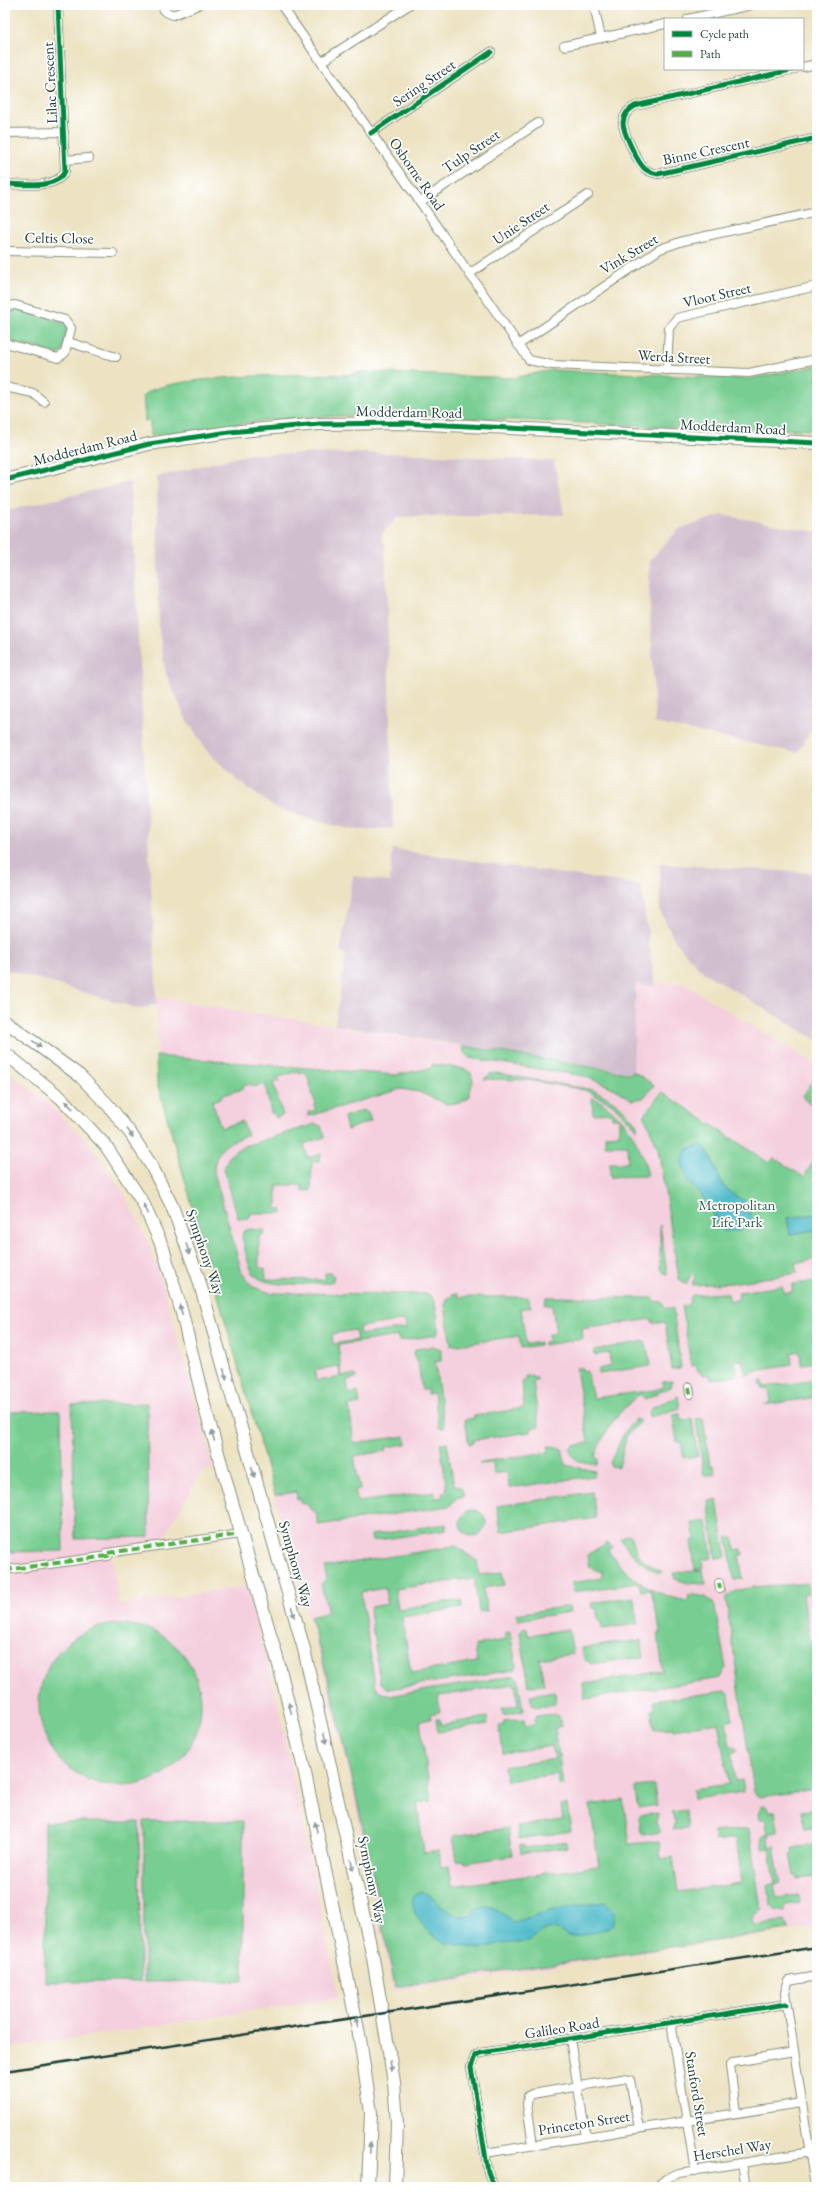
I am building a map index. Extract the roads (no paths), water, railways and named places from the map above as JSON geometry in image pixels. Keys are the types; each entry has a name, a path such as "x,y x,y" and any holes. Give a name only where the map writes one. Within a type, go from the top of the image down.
{"main road":[{"name":"Modderdam Road","path":"5,480 149,444 229,432 288,426 405,423 817,443"},
{"name":"Symphony Way","path":"5,1021 80,1076 110,1106 151,1165 172,1206 195,1270 304,1649 369,1943 394,2082 397,2123 394,2187"},
{"path":"5,1053 61,1098 106,1146 143,1203 163,1248 182,1313 205,1408 279,1665 305,1773 360,2039 371,2112 368,2187"}],"street":[{"name":"Lilac Crescent","path":"5,184 50,183 56,181 64,175 65,160 58,5"},
{"path":"162,5 164,11 172,15 198,5"},
{"name":"Osborne Road","path":"281,5 529,360"},
{"path":"321,62 409,5"},
{"path":"594,5 601,38"},
{"path":"692,18 751,5"},
{"path":"564,46 664,24"},
{"name":"Sering Street","path":"371,133 491,52"},
{"path":"804,67 817,64"},
{"name":"Binne Crescent","path":"791,70 635,106 628,110 624,117 625,132 641,164 649,172 658,174 817,138"},
{"name":"Tulp Street","path":"420,202 538,123"},
{"path":"5,133 64,132"},
{"path":"65,160 90,158"},
{"name":"Unie Street","path":"469,274 588,195"},
{"name":"Vink Street","path":"518,345 660,249 683,241 817,212"},
{"name":"Celtis Close","path":"5,251 114,253"},
{"name":"Vloot Street","path":"667,370 669,328 677,318 817,286"},
{"path":"5,310 8,306 15,305 65,320 71,326 64,353 58,358 5,342"},
{"path":"68,342 116,356"},
{"name":"Werda Street","path":"529,360 552,365 749,374 817,359"},
{"path":"5,387 33,393 44,402"},
{"path":"5,1570 108,1556 107,1553 111,1552 234,1535"},
{"path":"815,2187 814,2151 801,2103 785,1992 789,1981 817,1976"},
{"name":"Galileo Road","path":"494,2187 488,2172 471,2067 473,2058 481,2053 786,2004"},
{"name":"Stanford Street","path":"671,2022 695,2171"},
{"path":"570,2039 586,2137"},
{"path":"736,2113 730,2065 734,2062 794,2052"},
{"path":"533,2145 527,2105 528,2096 577,2086 622,2079 630,2080 639,2128"},
{"name":"Princeton Street","path":"485,2153 801,2103"},
{"name":"Herschel Way","path":"656,2187 672,2175 814,2151"},
{"path":"742,2163 746,2187"}],"water":[{"path":"702,1145 709,1153 724,1186 734,1195 743,1200 749,1207 751,1222 739,1231 725,1231 719,1228 711,1206 687,1180 682,1162 686,1150"},
{"path":"817,1214 817,1230 790,1234 787,1218"},
{"path":"421,1892 426,1893 450,1912 459,1916 470,1915 482,1906 488,1906 514,1922 556,1909 605,1902 614,1912 614,1924 598,1931 569,1937 558,1930 548,1929 539,1933 529,1942 499,1944 480,1949 442,1942 425,1928 415,1913 412,1902 414,1895"}],"railway":[{"path":"5,2071 817,1947"}],"park label":[{"name":"Metropolitan Life Park","path":"737,1214"}]}
